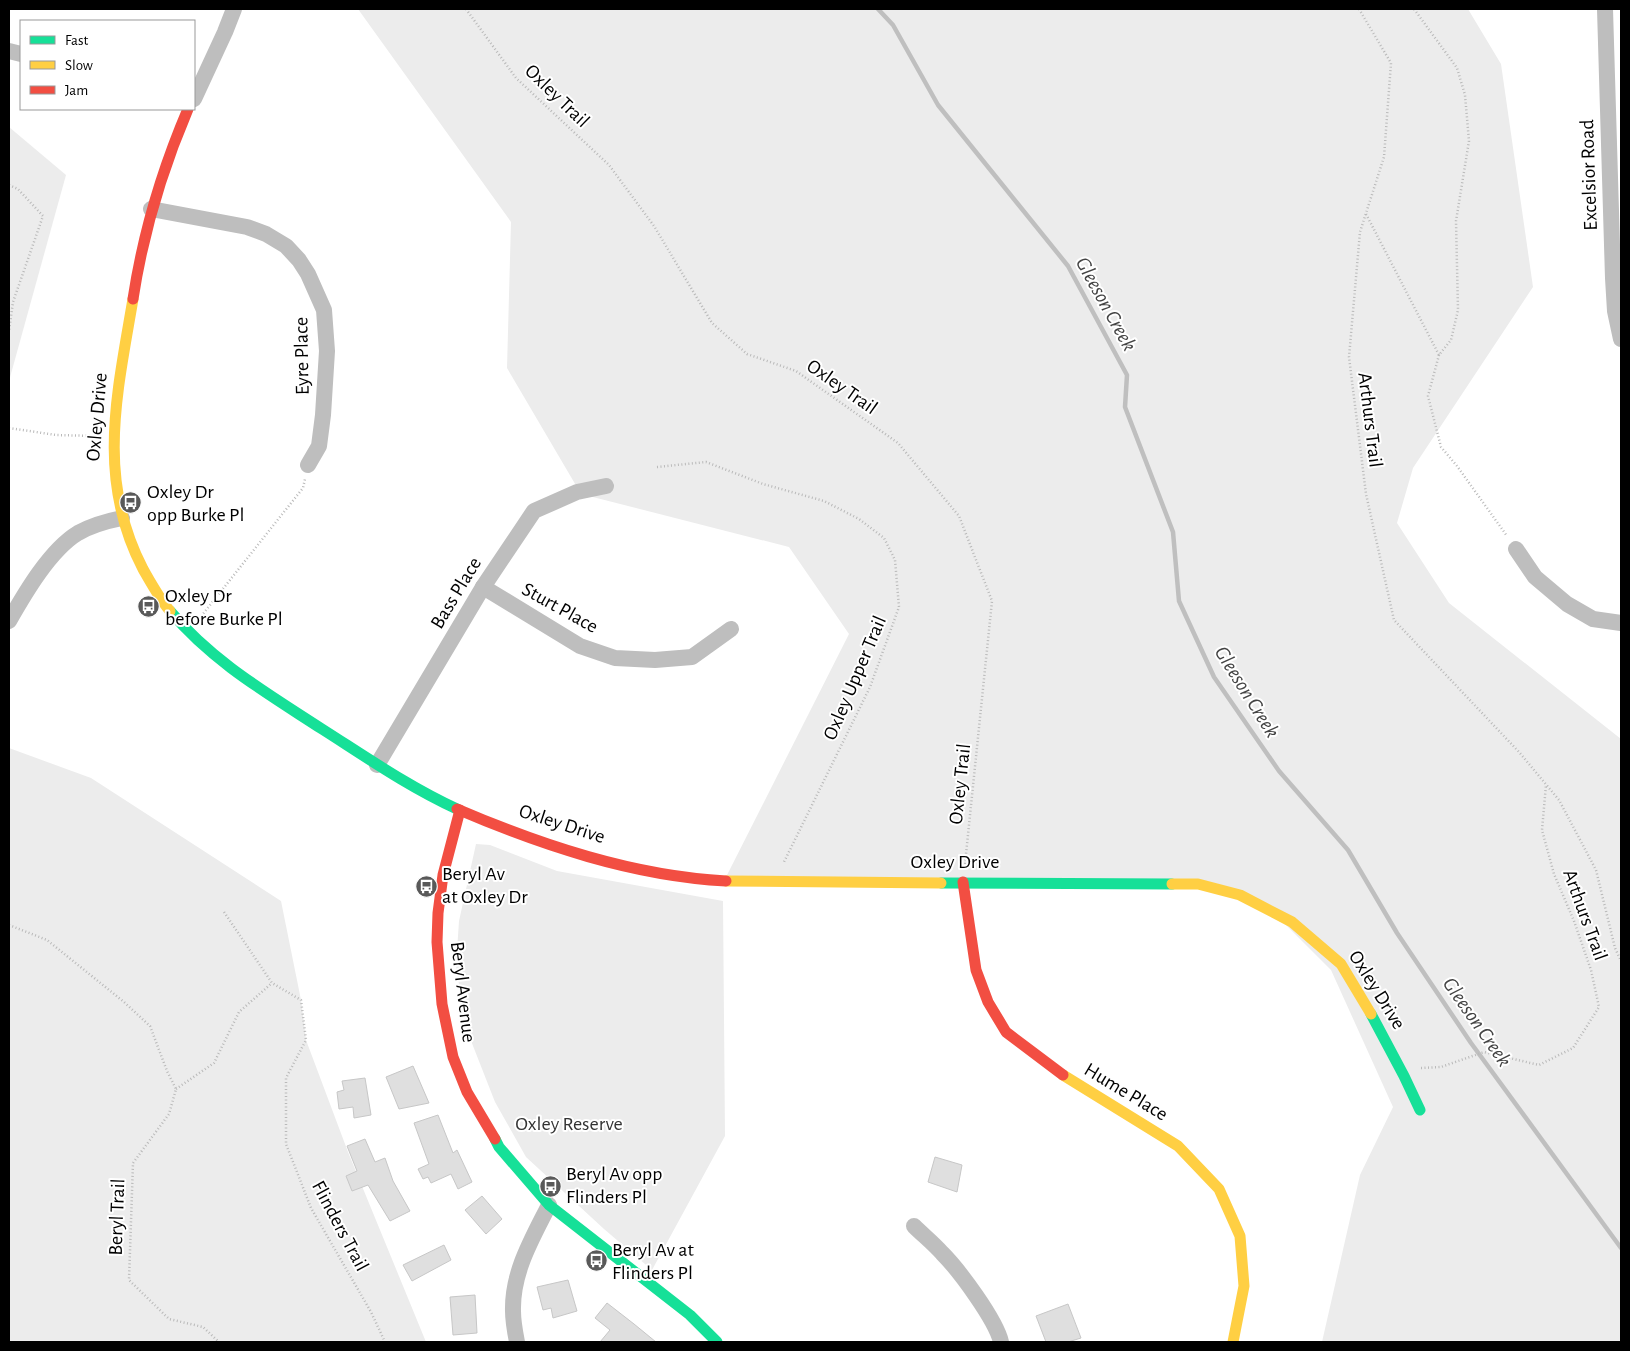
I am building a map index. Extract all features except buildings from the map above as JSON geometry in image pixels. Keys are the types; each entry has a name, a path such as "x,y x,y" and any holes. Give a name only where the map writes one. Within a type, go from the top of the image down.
{"street":[{"path":"195,94 198,81 225,32 234,9"},
{"name":"Excelsior Road","path":"1605,9 1613,278 1615,311 1621,339"},
{"name":"Oxley Drive","path":"188,110 171,148 151,208 144,238 129,317 113,437 114,480 128,537 152,588 188,632 206,650 232,670 377,765 432,796 460,810 570,851 633,867 683,877 734,880 1198,884 1240,895 1292,922 1341,964 1404,1076 1420,1110"},
{"name":"Eyre Place","path":"151,208 247,227 266,234 286,246 299,260 308,274 324,310 327,351 319,446 308,465"},
{"name":"Bass Place","path":"377,765 483,587 534,511 577,492 606,486"},
{"path":"9,621 44,566 64,544 77,533 93,525 122,518"},
{"path":"1516,549 1535,577 1567,604 1593,620 1621,623"},
{"name":"Sturt Place","path":"483,587 580,646 616,658 655,660 692,657 731,629"},
{"name":"Beryl Avenue","path":"460,810 440,892 437,942 442,1004 453,1057 475,1108 499,1147 549,1205 690,1315 717,1342"},
{"name":"Hume Place","path":"963,882 976,970 988,1002 1006,1032 1052,1068 1178,1146 1219,1189 1240,1236 1244,1286 1233,1342"},
{"path":"517,1342 512,1312 519,1269 528,1245 549,1205"},
{"path":"914,1226 942,1253 983,1306 1000,1336 1001,1342"}],"path":[{"name":"Oxley Trail","path":"466,9 516,78 609,165 654,226 712,323 747,354 796,371 898,443 959,516 992,601 976,775 963,882"},
{"name":"Arthurs Trail","path":"1359,9 1392,63 1384,157 1360,232 1348,357 1366,494 1394,620 1519,752 1559,800 1596,870 1615,948 1621,961"},
{"path":"1414,9 1457,68 1465,95 1468,141 1456,221 1458,310 1451,340 1438,355 1428,396 1441,447 1492,512 1516,549"},
{"path":"9,185 18,189 43,216 13,302 9,331"},
{"path":"1366,214 1438,355"},
{"path":"9,428 56,435 113,437"},
{"name":"Oxley Upper Trail","path":"657,467 706,462 763,484 824,501 859,518 884,538 895,560 899,607 870,687 774,881"},
{"path":"188,632 303,488 308,465"},
{"name":"Arthurs Trail","path":"1404,1076 1420,1068 1441,1067 1484,1052 1538,1065 1573,1048 1598,1007 1591,970 1574,921 1554,874 1542,830 1546,785"},
{"name":"Flinders Trail","path":"224,912 272,983 301,1000 306,1040 286,1078 286,1144 311,1208 371,1312 385,1342"},
{"path":"9,925 47,940 124,1002 150,1026 176,1089 214,1063 239,1012 272,983"},
{"name":"Beryl Trail","path":"176,1089 169,1114 133,1163 129,1280 169,1318 203,1327 219,1342"}],"green space":[{"path":"358,9 1468,9 1501,64 1533,287 1413,468 1397,523 1449,603 1621,739 1621,1342 1322,1342 1360,1175 1393,1107 1331,970 1282,921 1206,884 725,879 849,634 789,547 581,494 507,368 511,222"},
{"path":"9,127 66,175 9,381"},
{"path":"9,748 91,778 281,901 301,1000 306,1040 348,1152 426,1342 9,1342"},
{"name":"Oxley Reserve","path":"476,844 490,845 557,871 723,901 725,1136 652,1270 604,1229 526,1157 495,1102 466,1028 456,966 459,921"}],"waterway":[{"name":"Gleeson Creek","path":"878,9 893,25 938,105 1068,266 1127,375 1125,407 1173,532 1179,601 1214,677 1279,771 1348,850 1397,933 1471,1043 1621,1248"}],"traffic: fast":[{"path":"170,611 204,646 242,676 388,771 457,809"},
{"path":"941,883 1172,884"},
{"path":"1371,1014 1420,1110"},
{"path":"495,1139 499,1147 549,1205 690,1315 717,1342"}],"traffic: slow":[{"path":"133,299 117,402 114,436 115,469 119,502 128,535 143,569 170,611"},
{"path":"726,881 941,883"},
{"path":"1172,884 1198,884 1240,895 1292,922 1341,964 1371,1014"},
{"path":"1063,1075 1178,1146 1219,1189 1240,1236 1244,1286 1233,1342"}],"traffic: jam":[{"path":"133,299 142,250 154,202 188,110"},
{"path":"457,809 521,835 588,857 657,873 726,881"},
{"path":"460,810 443,875 438,913 437,942 442,1004 453,1057 467,1092 495,1139"},
{"path":"963,882 976,970 988,1002 1006,1032 1063,1075"}],"place":[{"name":"Oxley Dr opp Burke Pl","path":"131,503"},
{"name":"Oxley Dr before Burke Pl","path":"149,607"},
{"name":"Beryl Av at Oxley Dr","path":"426,886"},
{"name":"Beryl Av opp Flinders Pl","path":"550,1186"},
{"name":"Beryl Av at Flinders Pl","path":"596,1261"}]}
